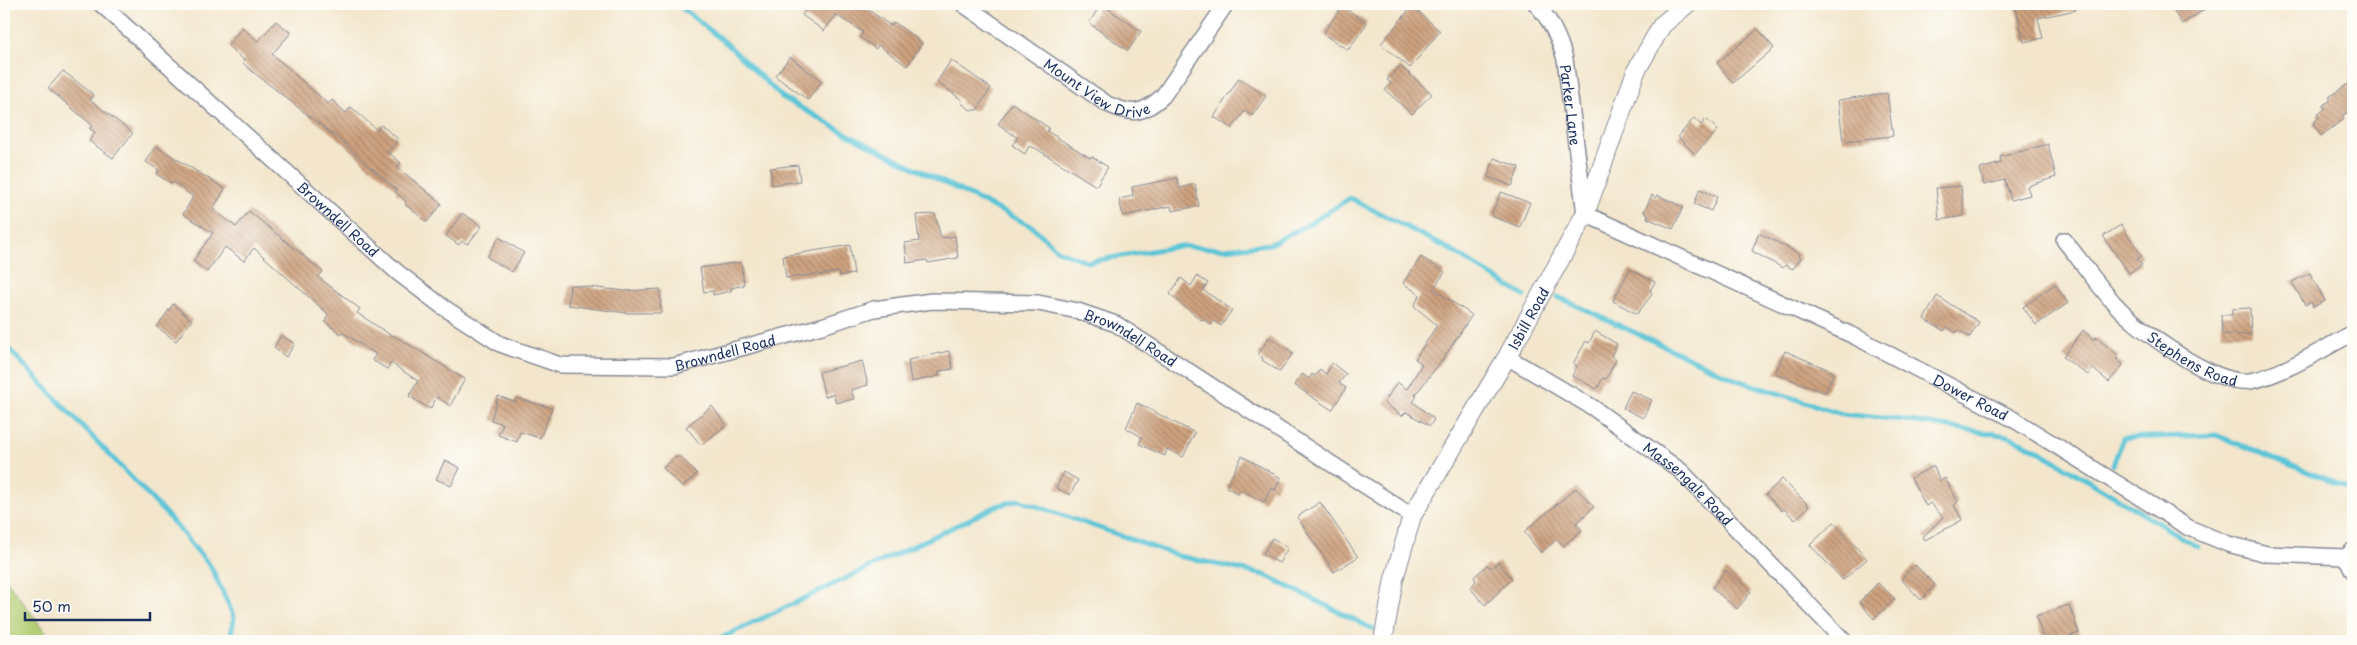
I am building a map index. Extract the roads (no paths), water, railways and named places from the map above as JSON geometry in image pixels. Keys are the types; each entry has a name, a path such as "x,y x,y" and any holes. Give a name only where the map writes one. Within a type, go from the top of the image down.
{"street":[{"name":"Browndell Road","path":"101,4 397,272 443,307 500,344 560,365 674,366 822,326 874,309 932,301 1038,303 1078,311 1116,324 1412,516"},
{"name":"Mount View Drive","path":"963,4 1107,104 1121,110 1135,112 1150,107 1163,96 1226,4"},
{"name":"Parker Lane","path":"1536,4 1548,18 1559,38 1564,59 1585,214"},
{"name":"Isbill Road","path":"1383,641 1394,578 1412,516 1507,357 1585,214 1636,71 1662,25 1687,4"},
{"name":"Dower Road","path":"1585,214 1856,337 2013,419 2188,528 2228,544 2267,554 2350,553"},
{"name":"Stephens Road","path":"2064,240 2115,304 2153,338 2200,367 2226,378 2248,382 2269,376 2353,333"},
{"name":"Massengale Road","path":"1507,357 1592,407 1681,471 1844,641"},
{"path":"2350,553 2353,571"}],"waterway":[{"path":"677,4 726,43 782,97 845,133 1033,227 1057,250 1087,262 1180,246 1224,249 1270,244 1309,224 1350,198 1449,249 1524,296"},
{"path":"1558,297 1737,380 1842,414 1903,420 2008,436 2034,448 2198,547"},
{"path":"4,344 167,515 211,567 234,617 230,641"},
{"path":"2113,465 2123,438 2216,435 2353,490"},
{"path":"715,641 997,506 1019,500 1179,556 1265,575 1373,629"}]}
